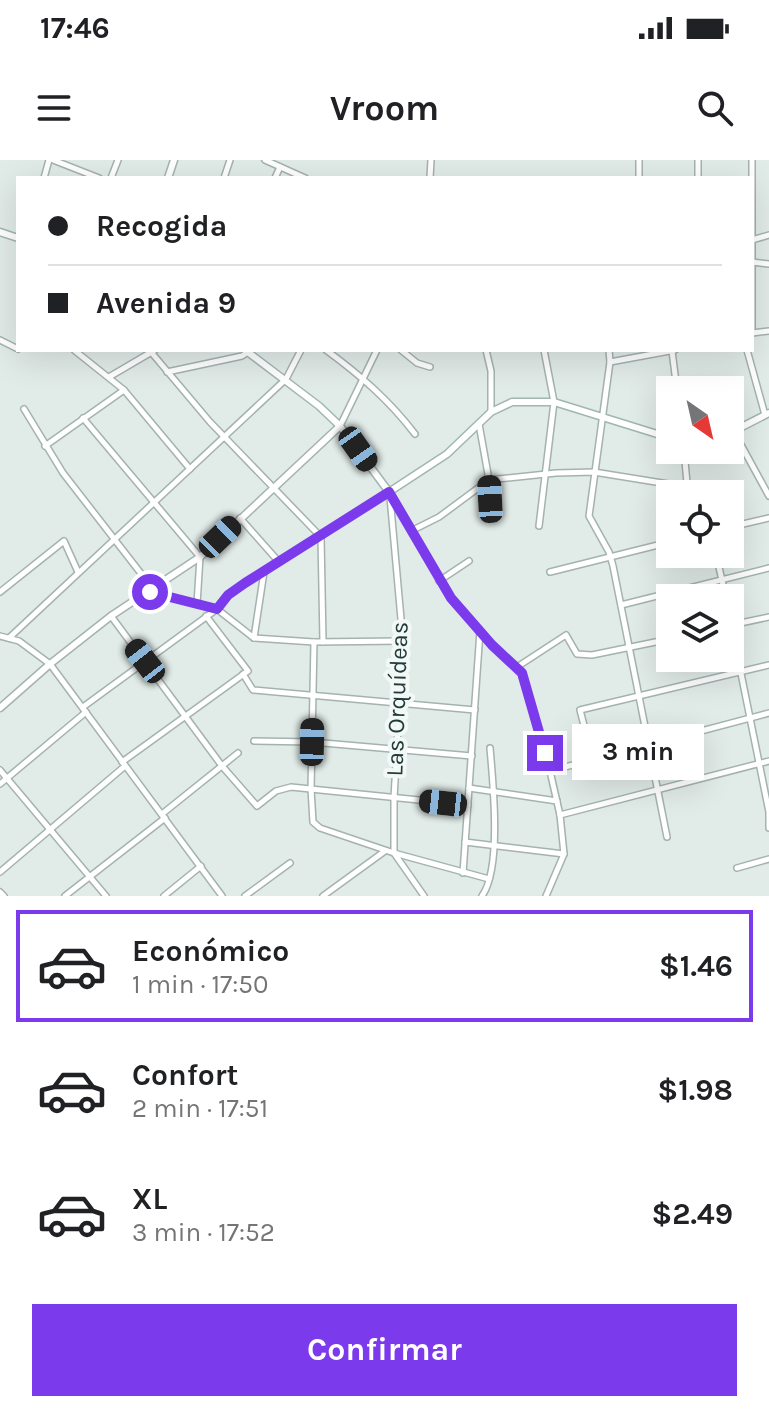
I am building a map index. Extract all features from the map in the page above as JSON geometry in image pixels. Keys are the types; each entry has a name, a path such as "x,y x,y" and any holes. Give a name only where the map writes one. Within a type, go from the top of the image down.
{"main road":[{"path":"250,352 340,426 389,492 438,461 491,412 521,401 554,402 656,434"},
{"path":"744,426 767,414"},
{"path":"0,708 111,616 200,557 340,426"}],"street":[{"path":"51,160 94,176"},
{"path":"265,160 300,176"},
{"path":"276,176 280,167"},
{"path":"78,352 124,390 190,469"},
{"path":"109,377 151,352"},
{"path":"154,352 166,372 321,537 323,642"},
{"path":"166,372 250,352"},
{"path":"9,638 286,379 300,352"},
{"path":"329,352 393,405 415,434"},
{"path":"340,426 376,352"},
{"path":"403,352 417,363 430,367"},
{"path":"486,352 491,371 491,412"},
{"path":"539,526 554,402 544,352"},
{"path":"609,352 589,516 610,557 667,837"},
{"path":"610,362 662,352"},
{"path":"673,352 676,376"},
{"path":"748,352 767,414"},
{"path":"45,446 124,390"},
{"path":"24,409 63,473 116,537 152,591 217,609 254,638 314,642 403,641"},
{"path":"83,418 200,557 197,604"},
{"path":"479,424 489,480 491,518"},
{"path":"744,453 769,496"},
{"path":"411,531 439,517 489,480 594,472 656,485"},
{"path":"0,784 145,661 217,609 228,595 389,492 439,581 480,631 517,667 527,686 557,801 564,854 546,896"},
{"name":"Las Orquídeas","path":"389,492 403,641 396,749 394,853"},
{"path":"240,518 279,562"},
{"path":"744,524 769,518"},
{"path":"0,592 64,541 78,572"},
{"path":"550,572 656,546"},
{"path":"439,581 469,561"},
{"path":"720,568 724,584"},
{"path":"621,605 769,568"},
{"path":"254,638 265,570"},
{"path":"111,616 222,766 257,806 282,788 468,805"},
{"path":"0,872 124,764 248,671 206,616"},
{"path":"744,621 769,617"},
{"path":"463,873 480,631"},
{"path":"517,667 566,635 577,654 592,655 656,642"},
{"path":"0,636 19,641 50,664 222,896"},
{"path":"314,642 311,789 312,818 316,826 394,853 489,879"},
{"path":"744,671 769,665"},
{"path":"593,760 580,710 741,672 769,812 769,828"},
{"path":"243,674 253,690 475,710"},
{"path":"550,771 769,713"},
{"path":"254,741 312,742 472,756"},
{"path":"482,896 489,879 493,845 495,791 490,748"},
{"path":"65,896 238,753"},
{"path":"560,815 769,761"},
{"path":"0,770 106,896"},
{"path":"469,788 557,801"},
{"path":"465,842 564,854"},
{"path":"323,896 386,850"},
{"path":"394,853 421,895"},
{"path":"737,868 769,859"},
{"path":"245,896 290,863"},
{"path":"164,896 201,866"}],"route":[{"path":"150,592 217,609 228,595 245,583 389,492 451,598 492,645 522,673 545,753"}]}
